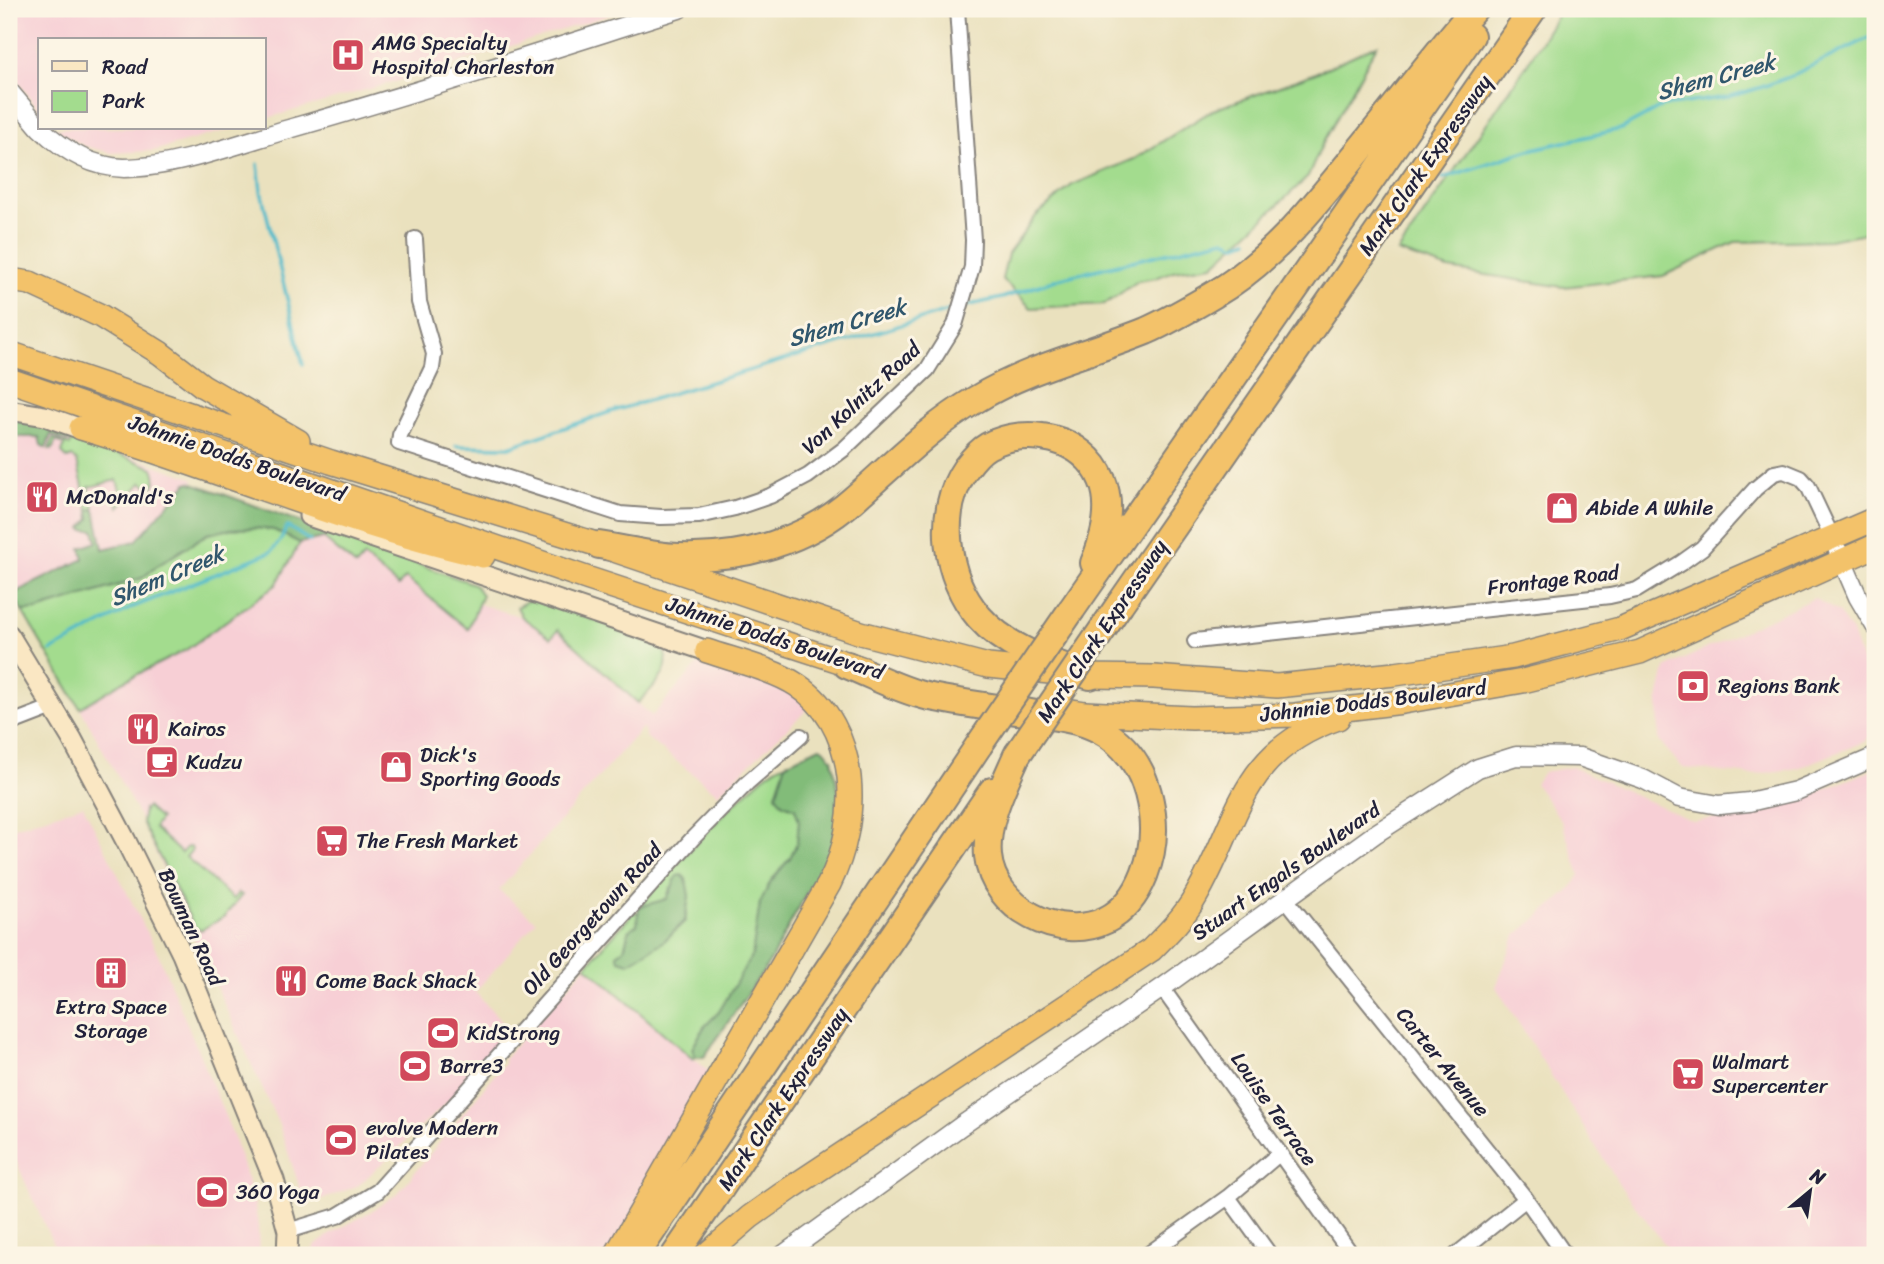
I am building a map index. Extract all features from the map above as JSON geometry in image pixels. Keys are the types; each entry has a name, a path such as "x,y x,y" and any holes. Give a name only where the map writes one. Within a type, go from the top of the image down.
{"highway":[{"path":"599,545 676,557 719,556 750,551 788,540 826,520 853,501 909,449 979,397 1038,368 1148,330 1215,294 1244,275 1288,236 1474,9"},
{"name":"Mark Clark Expressway","path":"636,1255 1072,609 1389,158 1490,9"},
{"name":"Mark Clark Expressway","path":"675,1255 1120,604 1533,9"},
{"path":"9,280 30,283 99,315 160,353 203,386 331,461"},
{"name":"Johnnie Dodds Boulevard","path":"9,353 861,633 988,666 1090,676 1277,686 1395,674 1513,657 1620,629 1875,519"},
{"name":"Johnnie Dodds Boulevard","path":"9,380 846,665 975,695 1084,713 1192,718 1295,715 1523,681 1640,652 1875,546"},
{"path":"81,428 153,449 425,543 589,579"},
{"path":"1072,609 1096,559 1104,532 1107,517 1103,482 1085,455 1059,441 1043,437 1015,436 986,447 973,458 962,474 949,507 950,553 966,599 979,617 1015,646 1090,676"},
{"path":"616,1255 830,884 839,864 849,827 850,781 845,757 828,713 797,684 707,651"},
{"path":"846,665 923,695 1077,720 1099,730 1121,745 1136,764 1146,786 1152,811 1153,839 1149,863 1135,891 1125,905 1108,919 1082,926 1064,926 1042,921 1009,900 992,874 988,858 990,827 998,798 1017,755"},
{"path":"706,1255 750,1217 791,1188 1151,950 1184,915 1196,897 1233,814 1268,760 1279,748 1302,734 1374,705"}],"main road":[{"name":"Johnnie Dodds Boulevard","path":"9,410 45,416 81,428 151,461 403,550 707,651"},
{"name":"Bowman Road","path":"9,635 53,707 126,841 181,954 274,1180 288,1231 287,1255"}],"street":[{"path":"42,130 74,155 121,168 144,166 194,156 325,119 679,9"},
{"name":"Von Kolnitz Road","path":"415,239 419,302 434,354 432,368 400,435 399,443 620,514 699,516 770,496 808,476 844,449 927,370 955,325 972,267 973,240 957,9"},
{"path":"9,91 38,126"},
{"name":"Frontage Road","path":"1195,641 1609,596 1637,590 1702,548 1755,489 1774,473 1784,471 1801,478 1808,486 1833,539"},
{"path":"1833,539 1858,597 1875,626"},
{"path":"9,724 53,707"},
{"name":"Old Georgetown Road","path":"288,1231 337,1216 378,1191 693,838 747,783 802,736"},
{"name":"Stuart Engals Boulevard","path":"783,1255 1375,834 1478,768 1516,756 1580,757 1643,779 1679,798 1719,804 1749,803 1796,791 1872,755"},
{"name":"Carter Avenue","path":"1285,898 1526,1199 1565,1255"},
{"name":"Louise Terrace","path":"1162,988 1352,1255"},
{"path":"1147,1255 1228,1197 1280,1153"},
{"path":"1228,1197 1270,1255"},
{"path":"1456,1255 1526,1199"}],"shaded area":[{"name":"AMG Specialty Hospital Charleston","path":"9,9 628,9 436,70 266,118 266,38 38,38 38,108 9,70"},
{"path":"56,130 227,130 153,151 112,153 84,146"},
{"path":"9,419 46,427 195,479 141,545 101,557 15,598 9,589"},
{"path":"323,538 356,566 364,557 398,586 405,578 467,628 479,604 522,617 550,638 557,629 652,716 701,661 714,660 774,679 810,707 718,794 646,737 643,727 499,890 536,921 475,992 510,1030 456,1094 359,1185 324,1199 311,1198 300,1189 279,1125 137,812 80,708 124,681 186,650 219,627 276,585 300,543"},
{"path":"1814,598 1838,612 1852,632 1875,700 1875,732 1864,742 1798,768 1752,775 1683,768 1659,741 1658,700 1665,668"},
{"path":"1573,767 1693,821 1767,812 1875,769 1875,1255 1673,1255 1621,1187 1496,987 1515,936 1568,892 1580,875 1561,820 1535,784 1543,772"},
{"path":"83,805 159,956 233,1135 254,1201 259,1255 58,1255 9,1146 9,829"},
{"path":"586,966 712,1074 609,1255 309,1255 315,1246 329,1235 398,1193 505,1062 503,1060"}],"green space":[{"path":"1561,9 1875,9 1875,231 1830,240 1735,242 1663,276 1563,287 1449,269 1398,252 1524,69"},
{"path":"1377,45 1321,147 1308,177 1213,265 1173,271 1138,281 1105,304 1031,308 1002,279 1008,254 1036,216 1072,185 1134,159 1213,110 1313,74"},
{"path":"9,419 71,435 68,441 51,434 46,448 41,445 39,437 9,437"},
{"path":"74,436 153,468 156,479 152,490 142,482 119,507 116,496 121,494 117,480 89,487 95,510 91,509 89,512 77,461 72,457 68,459 62,453 65,444 56,441 52,450 49,449 53,438 70,445"},
{"path":"190,482 325,531 326,535 300,543 274,530 255,528 207,534 142,578 37,610 22,611 15,598 18,591 84,559 81,548 97,542 94,530 82,528 90,519 91,509 95,510 103,549 136,541"},
{"path":"255,528 274,530 300,543 276,585 186,650 124,681 80,708 22,611 37,610 142,578 208,534"},
{"path":"325,531 474,584 482,595 468,629 406,578 398,586 364,557 356,566 323,538"},
{"path":"535,600 657,641 664,650 666,659 663,674 638,703 558,630 551,638 522,617 517,607"},
{"path":"820,747 832,759 838,790 839,816 832,846 769,963 704,1057 696,1057 692,1049 704,1027 719,1012 752,955 760,903 771,881 790,858 797,843 799,821 795,808 783,804 776,795 786,763"},
{"path":"786,763 776,795 783,804 795,808 799,820 797,843 790,858 771,881 760,903 753,955 719,1012 704,1027 692,1049 696,1057 693,1059 586,966 633,913 637,912 639,918 637,925 629,932 624,949 663,942 685,921 689,896 670,888 667,899 639,907 733,806 765,775"},
{"path":"147,807 160,819 154,828 181,853 191,847 192,850 186,857 233,899 238,893 242,895 224,917 201,930 195,928 142,822 144,809"},
{"path":"682,875 686,879 689,896 685,921 663,942 629,963 619,960 617,954 624,949 629,932 637,925 639,907 667,899 677,876"}],"waterway":[{"name":"Shem Creek","path":"1443,178 1529,150 1621,129 1663,106 1728,97 1762,87 1789,77 1875,35"},
{"path":"258,164 261,191 303,364"},
{"name":"Shem Creek","path":"965,306 1002,298 1061,278 1225,239 1235,245 1248,240"},
{"name":"Shem Creek","path":"456,446 509,447 610,412 955,309"},
{"name":"Shem Creek","path":"51,651 133,607 271,552 281,540 287,526 310,541"}],"place":[{"name":"AMG Specialty Hospital Charleston","path":"348,55"},
{"name":"McDonald's","path":"42,497"},
{"name":"Abide A While","path":"1562,508"},
{"name":"Regions Bank","path":"1693,686"},
{"name":"Kairos","path":"143,729"},
{"name":"Kudzu","path":"162,762"},
{"name":"Dick's Sporting Goods","path":"396,767"},
{"name":"The Fresh Market","path":"332,841"},
{"name":"Extra Space Storage","path":"111,973"},
{"name":"Come Back Shack","path":"291,981"},
{"name":"KidStrong","path":"443,1033"},
{"name":"Barre3","path":"415,1066"},
{"name":"Walmart Supercenter","path":"1688,1074"},
{"name":"evolve Modern Pilates","path":"341,1140"},
{"name":"360 Yoga","path":"212,1192"}]}
